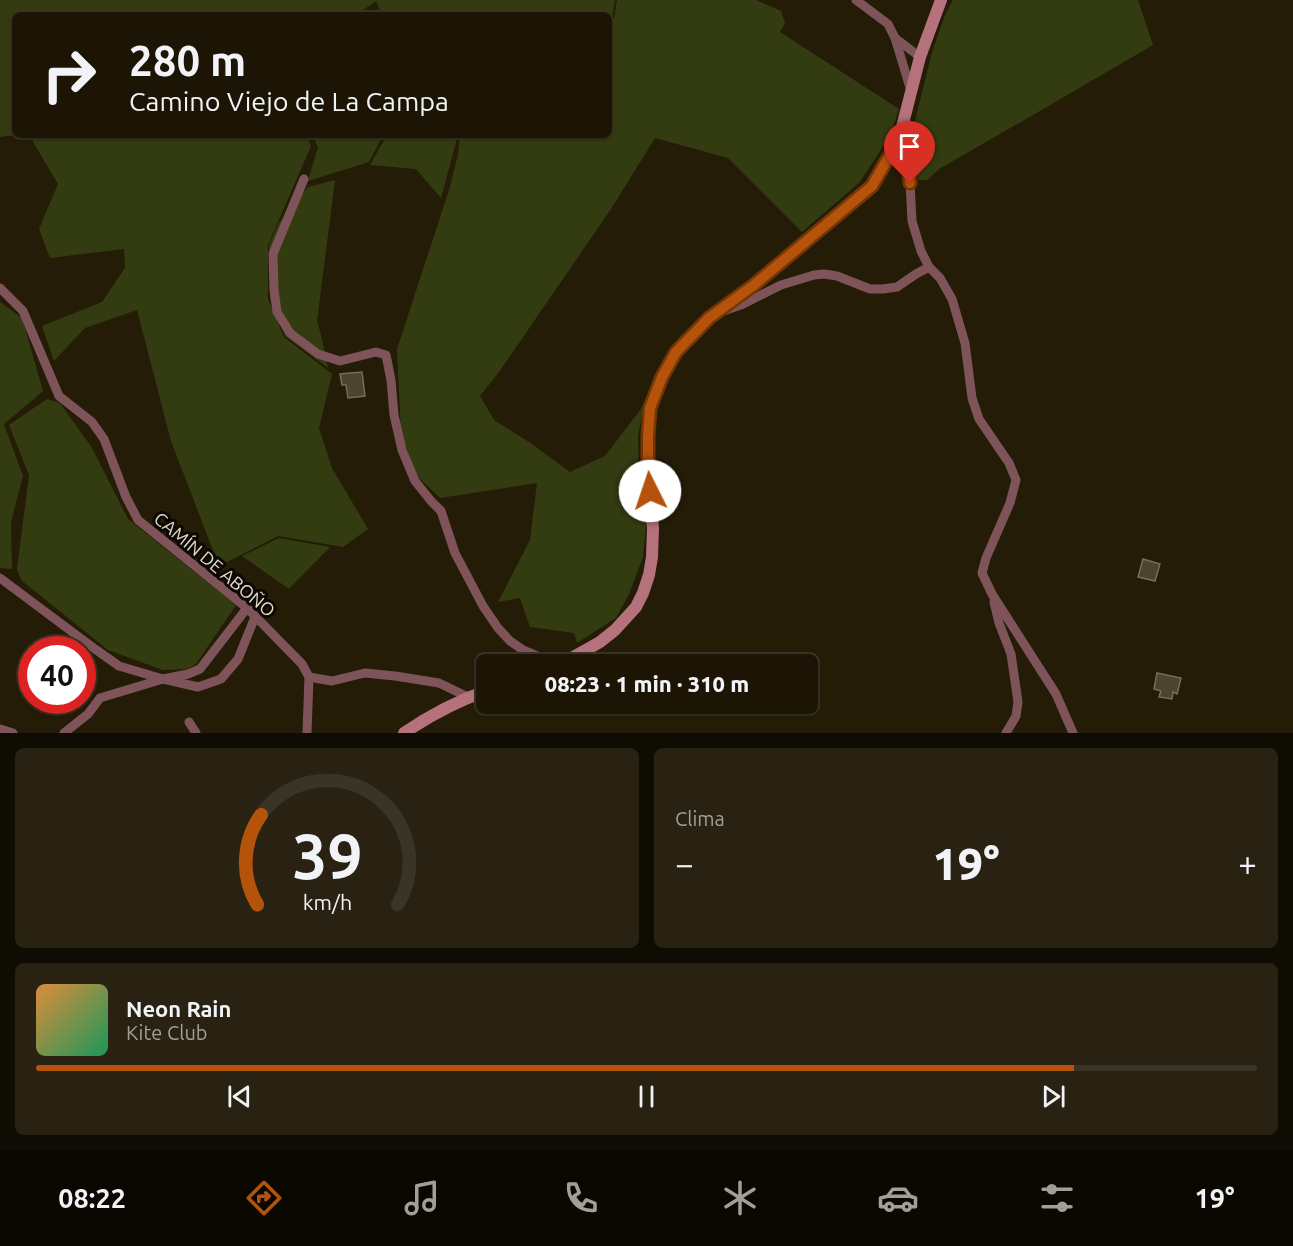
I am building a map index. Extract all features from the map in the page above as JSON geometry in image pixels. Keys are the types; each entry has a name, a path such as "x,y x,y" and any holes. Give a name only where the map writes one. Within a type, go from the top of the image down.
{"street":[{"path":"856,0 888,24 895,38 911,92"},
{"path":"579,654 615,630 636,607 649,575 653,528 648,472 648,436 650,408 662,377 676,352 709,318 754,285 872,186 899,139 920,57 941,0"},
{"path":"895,38 920,57"},
{"path":"899,139 906,148 912,221 921,250 929,267 940,278 952,299 965,343 972,398 979,419 1008,463 1016,480 1010,503 986,558 982,573 992,594 1056,694 1072,733"},
{"path":"304,179 273,254 277,312 290,333 318,354 340,361 376,352 386,355 394,415 402,450 416,481 441,511 455,553 483,606 510,641 532,654"},
{"path":"716,313 741,305 781,285 814,275 837,276 870,290 897,287 929,267"},
{"name":"CAMÍN DE ABOÑO","path":"0,288 23,311 60,396 92,422 104,439 126,497 138,520 247,609 302,664 309,677"},
{"path":"0,578 119,666 198,687 221,679 238,658 255,617"},
{"path":"992,594 999,623 1011,654 1018,702 1016,716 1006,733"},
{"path":"64,733 88,714 100,698 200,669 247,609"},
{"path":"308,733 309,677 332,681 366,673 395,676 439,683 468,697"},
{"path":"404,733 476,694"},
{"path":"189,722 196,733"},
{"path":"0,729 13,733"}],"green space":[{"path":"0,0 615,0 612,19 612,12 381,12 376,1 360,12 12,12 12,135 0,137"},
{"path":"617,0 756,0 781,11 785,23 780,32 899,109 890,136 859,183 802,232 728,158 655,138 611,209 480,396 494,420 570,472 605,456 644,405 638,436 639,479 646,526 643,557 629,594 616,618 577,643 574,633 530,627 520,598 498,602 530,540 537,483 440,498 416,475 401,433 397,349 449,190 460,138 612,138 612,30"},
{"path":"953,0 1138,0 1153,45 939,169 927,180 918,180 912,133 932,52 945,15"},
{"path":"31,138 308,138 311,146 268,245 268,299 284,337 332,374 319,428 332,468 368,529 343,547 278,536 219,566 171,441 137,310 85,328 54,361 42,326 102,302 125,268 124,249 50,258 39,229 58,184"},
{"path":"314,138 381,138 369,162 308,181 318,147"},
{"path":"385,138 457,138 441,198 416,169 370,165"},
{"path":"335,180 317,321 328,368 285,336 270,298 269,245 278,224 308,187"},
{"path":"0,302 22,318 43,391 4,424 23,476 11,522 12,569 0,568"},
{"path":"47,399 60,403 92,448 128,519 236,605 196,664 187,669 163,670 108,650 96,640 96,636 91,636 21,580 17,569 29,475 9,425"},
{"path":"279,538 330,547 289,589 242,556"}],"building":[{"path":"362,372 365,396 348,398 346,385 342,385 340,374"},
{"path":"1143,559 1160,564 1155,581 1138,577"},
{"path":"1157,673 1181,678 1177,694 1173,692 1172,699 1159,697 1161,691 1154,689"}],"route":[{"path":"650,491 648,472 650,408 662,377 676,352 709,318 754,285 872,186 899,139 906,148 910,183"}]}
